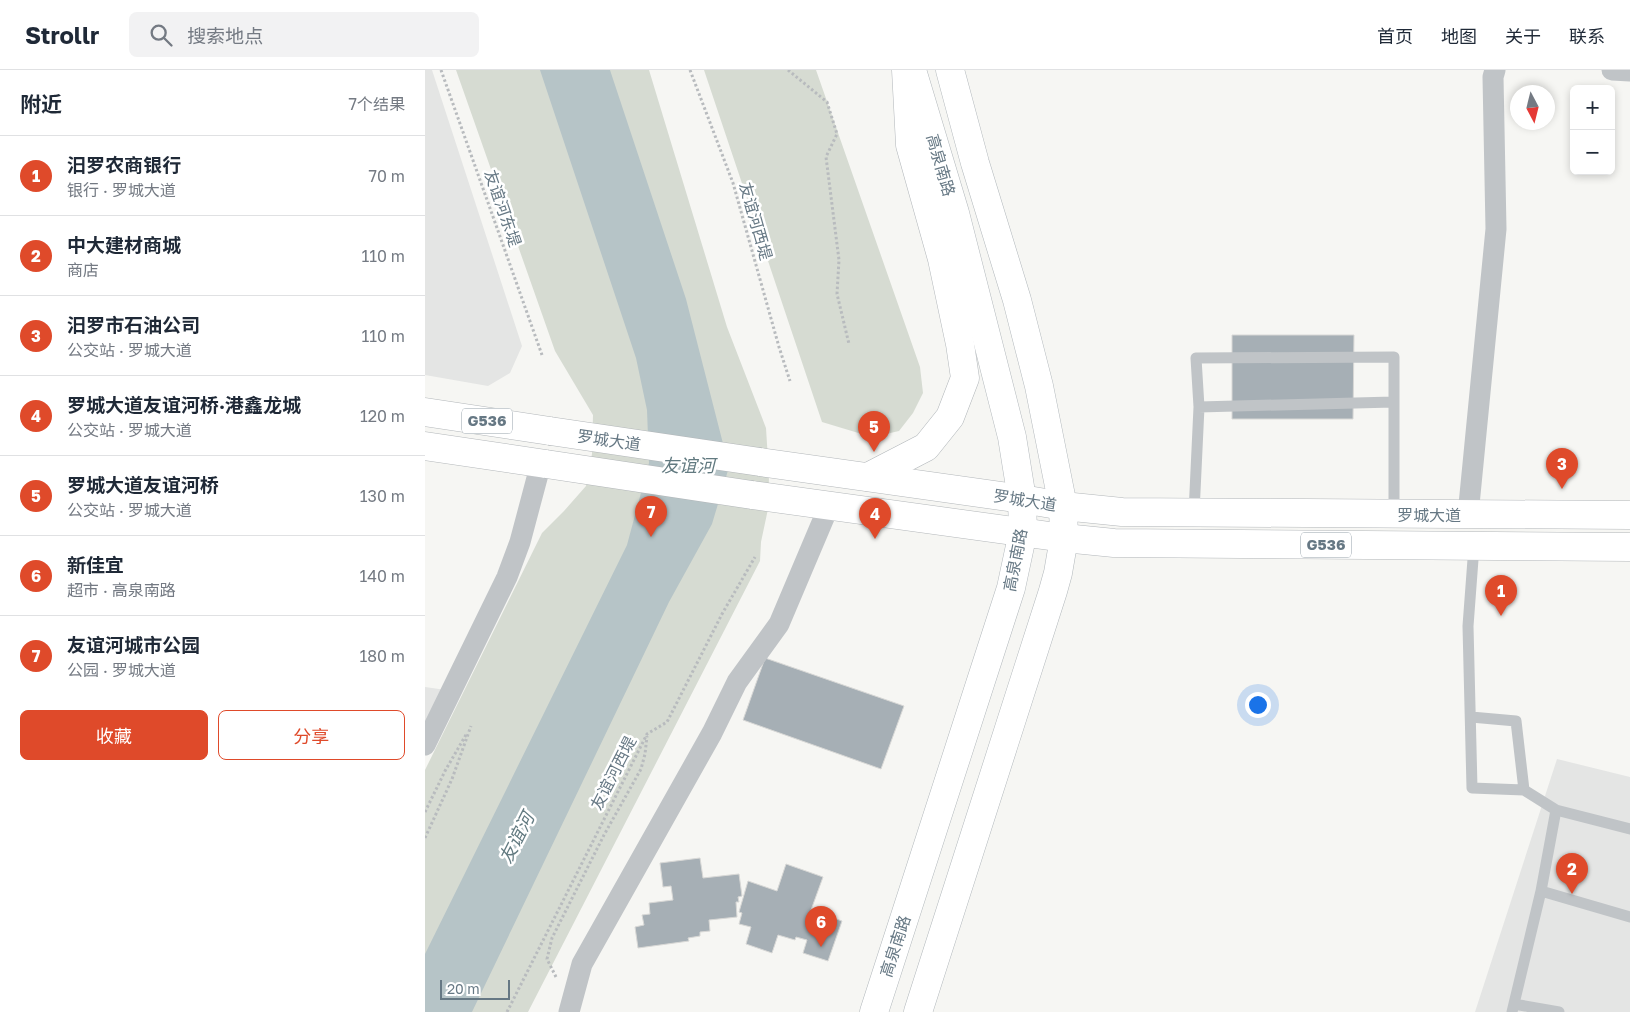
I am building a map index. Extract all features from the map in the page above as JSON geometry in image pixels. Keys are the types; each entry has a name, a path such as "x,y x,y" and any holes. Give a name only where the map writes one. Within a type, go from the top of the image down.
{"main road":[{"path":"868,477 926,447 950,417 965,378 942,258 910,145 905,70"},
{"name":"高泉南路","path":"873,1012 1011,588 1023,532 1022,499 1012,438 995,365 955,213 912,70"},
{"name":"高泉南路","path":"918,1012 1053,591 1058,574 1063,538 1063,506 1039,386 1017,300 975,163 950,70"},
{"name":"罗城大道","path":"425,412 1063,506 1122,512 1630,516"},
{"name":"罗城大道","path":"425,446 752,496 1063,538 1115,543 1630,547"}],"street":[{"path":"1468,515 1496,230 1493,76 1495,70"},
{"path":"1612,70 1630,71"},
{"path":"425,745 507,577 520,542 543,464"},
{"path":"569,1012 582,964 712,733 737,682 779,624 829,506"}],"lane":[{"path":"1194,513 1199,407 1196,358 1393,357 1394,515"},
{"path":"1199,407 1393,402"},
{"path":"1474,546 1468,626 1471,788 1524,790 1556,810 1630,829"},
{"path":"1471,716 1516,721 1524,790"},
{"path":"1556,810 1541,891 1513,1008 1559,1012"},
{"path":"1541,891 1630,917"}],"path":[{"name":"友谊河东堤","path":"441,70 542,355"},
{"name":"友谊河西堤","path":"690,70 733,184 790,381"},
{"path":"788,70 827,102 837,134 826,157 839,260 837,294 849,344"},
{"name":"友谊河西堤","path":"507,1012 647,734 667,722 722,614 755,557"},
{"path":"425,812 445,771 471,726 452,779 425,838"},
{"path":"556,985 557,978 547,959 552,938 604,835 641,769 647,734"}],"shaded area":[{"path":"425,70 432,70 522,346 510,373 488,386 425,375"},
{"path":"456,70 649,70 727,327 766,428 769,476 768,509 761,542 760,561 528,1012 425,1012 425,770 542,533 586,486 592,454 593,415 555,351"},
{"path":"704,70 816,70 920,367 923,393 913,413 899,431 865,435 822,422"},
{"path":"425,687 446,690 425,732"},
{"path":"1557,759 1630,777 1630,1012 1475,1012"}],"water":[{"name":"友谊河","path":"540,70 610,70 686,299 729,467 712,524 669,602 472,1012 425,1012 425,954 627,545 649,463 647,410 636,358"}],"building":[{"path":"1232,335 1354,335 1353,419 1232,419"},
{"path":"765,658 904,706 881,769 743,720"},
{"path":"700,858 703,878 739,874 742,896 738,897 739,902 736,902 737,917 709,920 710,931 700,932 700,936 688,938 689,941 638,948 635,927 644,925 642,915 650,914 649,903 673,900 671,886 663,887 660,863"},
{"path":"786,864 823,877 811,910 842,921 828,961 803,953 807,940 796,937 795,940 778,935 772,953 746,944 751,927 739,924 742,913 739,912 748,881 777,891"}],"place":[{"name":"罗城大道友谊河桥","path":"874,452"},
{"name":"汨罗市石油公司","path":"1562,489"},
{"name":"友谊河城市公园","path":"651,537"},
{"name":"罗城大道友谊河桥·港鑫龙城","path":"875,539"},
{"name":"汨罗农商银行","path":"1501,616"},
{"name":"中大建材商城","path":"1572,894"},
{"name":"新佳宜","path":"821,947"}]}
